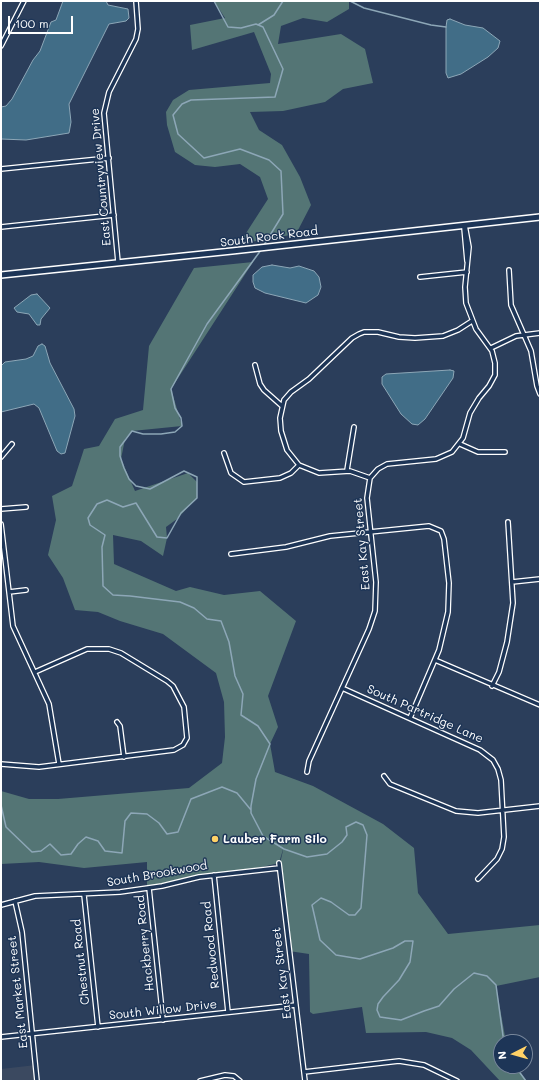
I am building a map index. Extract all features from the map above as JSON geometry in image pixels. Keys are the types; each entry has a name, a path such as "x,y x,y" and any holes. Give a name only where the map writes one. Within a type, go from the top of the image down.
{"main road":[{"name":"South Rock Road","path":"1,275 540,217"}],"street":[{"path":"1,46 24,1"},
{"name":"East Countryview Drive","path":"118,262 104,105 108,92 136,39 138,29 136,1"},
{"path":"1,169 109,158"},
{"path":"1,227 114,215"},
{"path":"465,225 464,236 467,264 465,294 472,320 491,348 496,363 494,375 489,386 470,412 460,444 452,452 442,458 387,464 378,469 370,478 357,472 347,470 319,473 299,465 290,455 283,441 280,425 282,406 291,392 309,379 351,339 364,332 378,332 414,338 443,336 458,330 472,320"},
{"path":"509,270 511,305 531,351 537,386 540,394"},
{"path":"420,277 467,272"},
{"path":"491,348 508,339 524,334 540,334"},
{"path":"255,366 260,384 269,396 282,406"},
{"path":"347,470 354,427"},
{"path":"1,457 12,444"},
{"path":"460,444 478,452 505,452"},
{"path":"224,453 231,473 244,482 280,478 291,473 299,465"},
{"name":"East Kay Street","path":"307,772 309,761 369,629 375,611 376,582 367,498 370,478"},
{"path":"1,509 26,507"},
{"path":"492,686 503,660 510,631 513,603 508,522"},
{"path":"1,524 15,630 44,690 51,714 59,764"},
{"path":"231,554 286,547 330,536 429,526 438,529 444,539 449,600 445,632 435,660 410,718"},
{"path":"1,574 7,573"},
{"path":"512,582 540,579"},
{"path":"9,592 26,590"},
{"path":"1,764 33,767 174,750 182,745 187,732 184,707 178,694 167,681 121,653 109,649 87,649 78,651 35,672"},
{"path":"435,660 492,686 540,705"},
{"name":"South Partridge Lane","path":"342,688 480,750 490,757 500,774 504,810 504,837 502,849 494,863 478,879"},
{"path":"117,722 120,726 124,757"},
{"path":"384,776 390,784 450,809 478,813 540,806"},
{"name":"East Kay Street","path":"279,863 305,1081"},
{"name":"South Brookwood","path":"1,905 45,895 84,895 120,892 149,888 214,875 279,868"},
{"name":"Redwood Road","path":"214,875 228,1012"},
{"name":"Hackberry Road","path":"149,888 163,1020"},
{"name":"Chestnut Road","path":"84,895 98,1027"},
{"name":"East Market Street","path":"15,901 22,932 37,1081"},
{"name":"South Willow Drive","path":"1,1037 296,1005"},
{"path":"304,1072 399,1061 424,1065 457,1081"},
{"path":"200,1081 225,1075 234,1076 240,1081"}],"shaded area":[{"path":"63,1 106,1 108,5 128,9 129,18 126,21 109,24 69,104 71,122 69,133 26,140 1,139 1,107 6,106 12,99 33,60 40,51 51,22 56,20"},
{"path":"450,19 465,25 483,28 500,41 498,48 488,57 461,74 448,78 446,73 446,27 447,20"},
{"path":"272,265 290,268 299,266 314,271 319,277 321,287 318,295 306,303 265,293 255,288 253,275 262,267"},
{"path":"37,294 50,308 41,319 40,325 37,325 29,314 17,312 14,308 31,295"},
{"path":"42,344 45,346 50,363 74,409 75,416 65,453 61,454 57,451 39,408 34,404 1,412 1,366 5,362 26,359 33,356 38,346"},
{"path":"454,371 453,378 425,419 418,425 412,424 401,414 382,384 382,377 386,374"},
{"path":"36,1065 37,1081 1,1081 1,1069"}],"green space":[{"path":"214,1 349,1 349,9 327,22 303,18 281,26 278,44 341,34 365,49 373,83 343,89 325,102 283,111 250,112 259,130 282,145 300,177 311,205 296,234 239,244 268,199 260,177 240,164 215,167 195,165 175,152 167,125 166,112 173,100 189,90 270,83 271,74 254,32 192,50 190,25 225,18"},
{"path":"253,262 171,389 182,426 132,431 125,439 121,459 135,491 188,473 197,482 197,498 177,519 166,527 167,538 163,556 141,541 113,535 114,564 176,591 190,587 224,595 260,591 296,621 268,696 278,727 270,744 275,772 313,786 383,824 414,848 418,893 448,934 540,925 540,977 496,986 505,1034 493,1034 493,1074 471,1050 452,1038 426,1032 366,1033 362,1007 313,1014 310,1012 309,954 289,951 279,868 284,846 279,863 245,871 187,879 147,888 147,862 84,868 39,862 1,864 1,791 29,799 58,799 189,788 222,763 225,737 224,702 216,673 163,634 120,621 98,612 75,610 63,578 48,555 56,520 52,496 72,486 84,449 99,446 115,419 143,410 149,346 194,268"},
{"path":"493,1074 521,1074 526,1081 500,1081"}],"waterway":[{"path":"214,1 228,27 241,28 256,24 263,27 283,69 275,97 191,100 182,104 173,115 178,134 204,158 240,149 269,160 281,171 283,214 264,245"},
{"path":"258,25 274,15 283,1"},
{"path":"350,1 364,8 431,25 446,27"},
{"path":"261,250 207,324 171,389 175,408 181,418 182,426 175,432 161,434 143,434 132,431 120,447 120,456 124,468 129,479 136,486 150,489 184,471 197,477 197,498 181,513 167,538 157,537 136,503 123,507 107,500 97,504 88,518 90,525 105,535 102,547 103,586 113,595 180,602 194,608 207,619 221,621 229,642 235,676 243,694 241,715 258,726 270,744 256,779 251,806 251,813 263,836 284,849 307,857 327,854 342,842 347,835 346,827 356,822 363,825 367,835 361,908 355,915 349,915 331,902 321,898 312,905 320,940 336,955 360,959 393,948 405,941 413,941 410,962 399,980 378,1004 377,1010 380,1017 401,1020 439,1006 454,989 474,973 487,976 496,985 503,1034"},
{"path":"1,805 6,827 32,852 41,851 50,844 61,855 71,854 78,844 86,837 98,841 105,851 122,853 125,821 131,813 147,814 159,823 167,834 178,832 191,799 222,787 237,793 251,810"},
{"path":"521,1074 526,1081"}],"place":[{"name":"Lauber Farm Silo","path":"215,839"}]}
